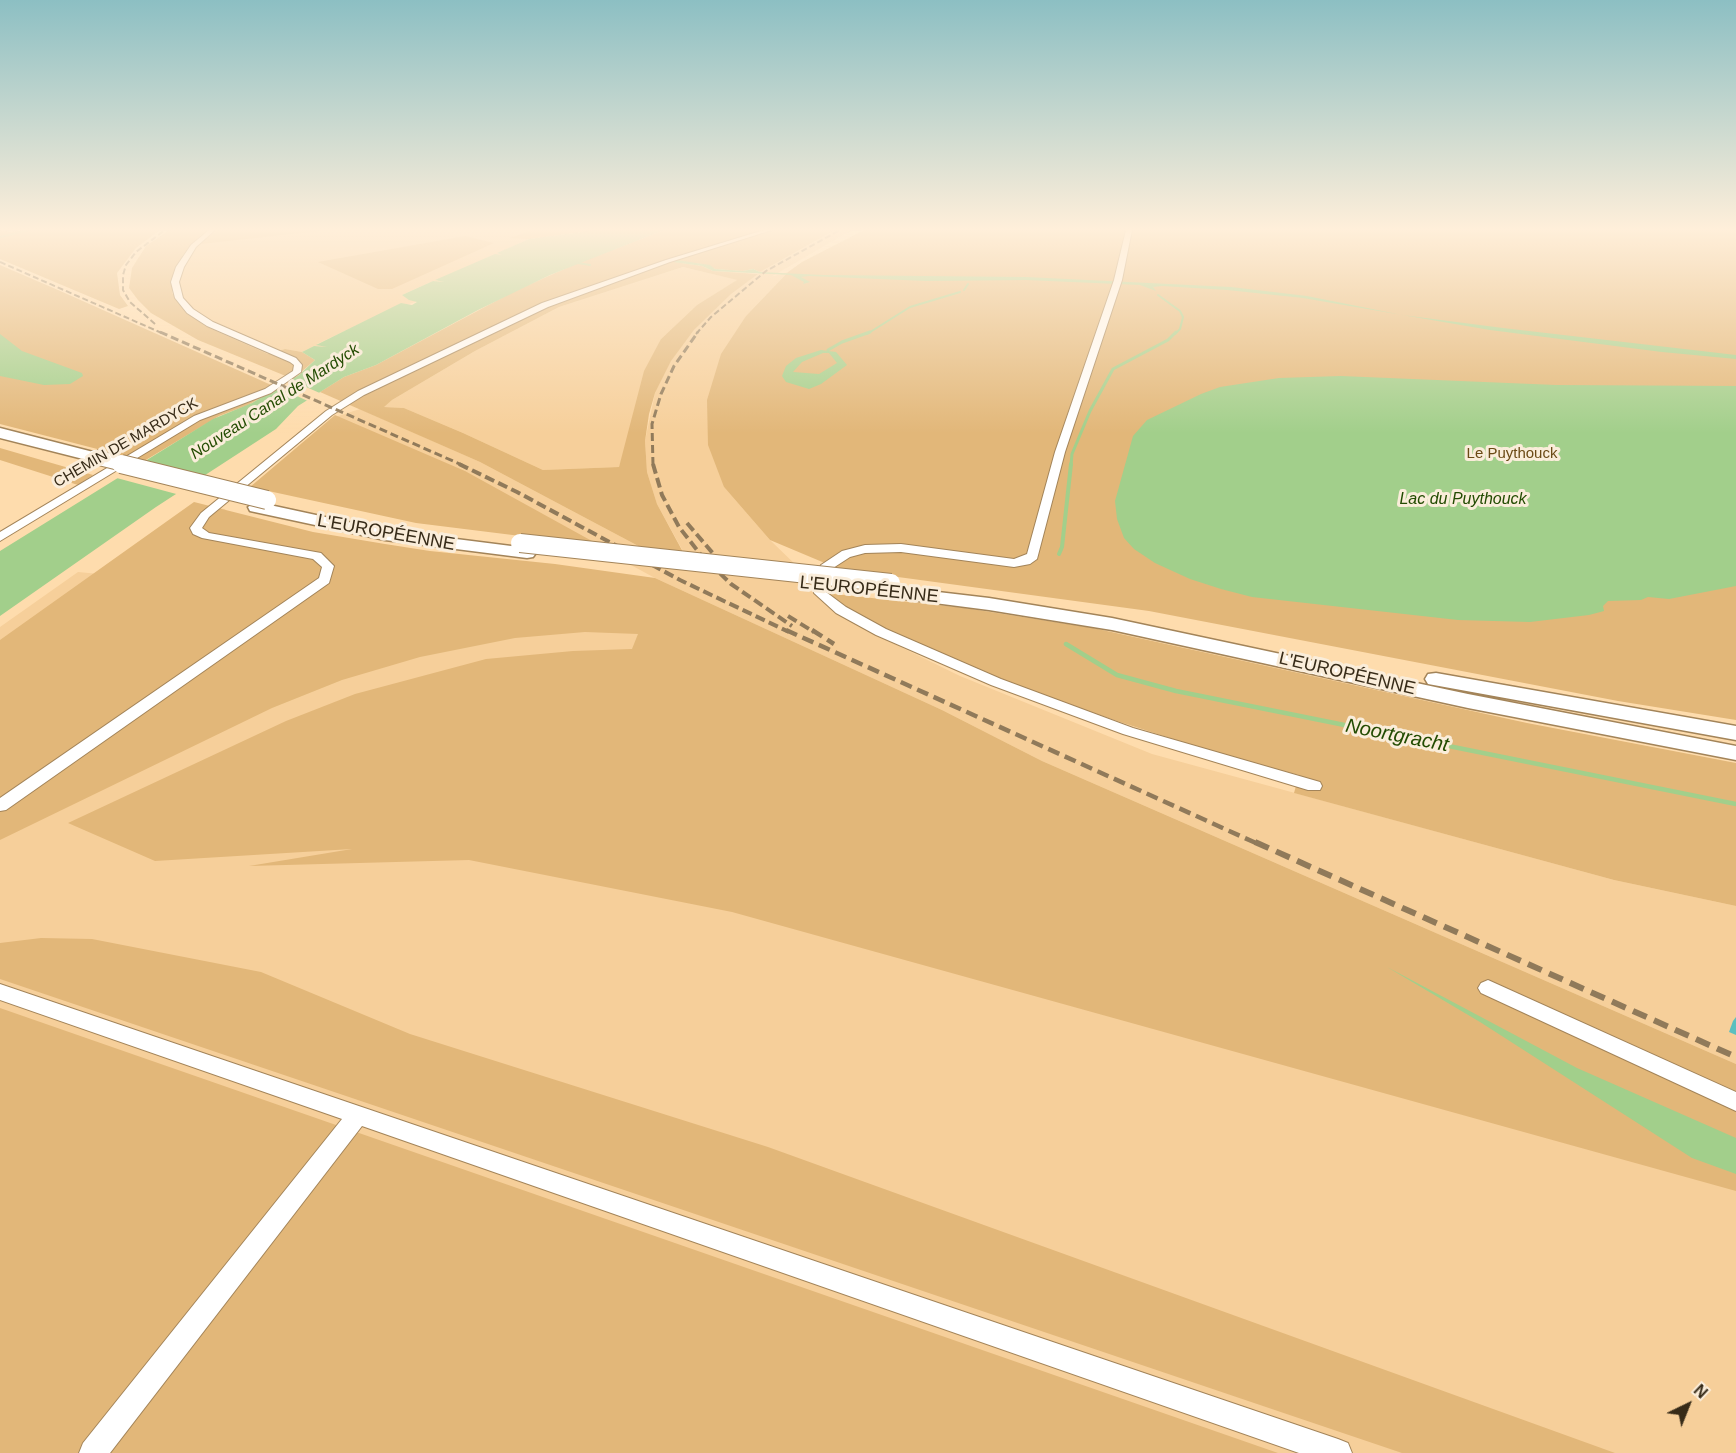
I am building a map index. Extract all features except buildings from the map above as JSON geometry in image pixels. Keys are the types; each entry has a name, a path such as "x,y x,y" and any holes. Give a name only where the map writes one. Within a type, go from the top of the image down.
{"highway":[{"name":"L'EUROPÉENNE","path":"0,432 90,461"},
{"name":"L'EUROPÉENNE","path":"0,442 90,461 385,535 1106,611 1500,691 1736,733"},
{"name":"L'EUROPÉENNE","path":"889,587 1099,621 1479,703 1736,753"}],"street":[{"name":"CHEMIN DE MARDYCK","path":"0,537 189,422 216,409 268,391 296,374 297,363 210,324 192,312 180,298"},
{"path":"0,806 325,580 328,566 317,556 206,536 197,532 196,528 205,515 329,413 356,395 486,331 563,298"},
{"path":"1113,298 1060,452 1033,556 1023,562 1009,563 914,549 871,548 853,552 837,559 825,568 820,577 820,593 841,610 888,636 996,682 1128,731 1314,786"},
{"path":"1488,988 1736,1102"},
{"path":"0,992 1338,1453"},
{"path":"93,1453 358,1116"}],"shaded area":[{"path":"176,298 409,298 418,301 385,312 317,344 327,347 314,346 302,352 285,349 268,354 207,327 186,312"},
{"path":"587,298 709,298 697,305 661,339 619,467 543,470 404,408 383,407 475,351 559,307"},
{"path":"726,298 763,298 746,316 724,487 770,540 860,627 960,676 1152,754 1614,880 1736,906 1736,1064 1042,761 942,710 655,578 542,517 335,417 360,409 480,462 644,549 684,553 657,504 647,472 645,441 655,393 671,360 694,330"},
{"path":"196,506 226,509 220,513 230,530 579,570 1736,1111 1736,1453 0,1453 0,627 78,572 99,574"}],"green space":[{"path":"0,298 76,298 278,388 248,405 219,416 144,461 0,424"},
{"path":"92,298 122,298 128,306 119,309"},
{"path":"136,298 176,298 186,312 207,327 268,354 285,349 302,352 315,360 293,379 198,340 151,313"},
{"path":"502,298 587,298 559,307 475,351 384,407 404,408 543,470 619,467 644,371 661,339 697,305 709,298 727,298 694,330 671,361 655,393 649,414 645,441 647,472 657,504 684,554 644,549 480,462 320,392 344,377 376,365"},
{"name":"Le Puythouck","path":"763,298 1736,298 1736,720 1618,701 1149,611 839,569 770,540 724,487 708,445 707,400 721,354 746,316"},
{"path":"335,415 465,471 601,546 416,523 250,487"},
{"path":"0,448 93,475 78,485 0,460"},
{"path":"194,502 313,532 385,544 655,578 942,710 1042,761 1736,1064 1736,1191 732,912 469,860 249,866 352,849 155,861 68,823 286,721 355,694 486,659 573,651 632,649 638,634 585,632 515,638 420,657 342,680 272,708 0,840 0,640"},
{"path":"825,593 965,608 1093,628 1527,723 1736,763 1736,906 1614,880 1294,793 1299,775 1242,761 1123,723 1030,691 914,643 864,629"},
{"path":"41,938 92,939 261,972 410,1034 768,1147 1615,1453 1402,1453 0,979 0,943"},
{"path":"0,1008 1278,1453 0,1453"}],"water":[{"name":"Nouveau Canal de Mardyck","path":"406,298 503,298 376,365 344,377 298,406 276,429 156,507 0,616 0,551 213,419 252,403 299,375 315,360 302,352 314,346 327,347 316,345 401,303 412,305 417,302"},
{"path":"1301,298 1316,298 1400,315"},
{"path":"1403,315 1736,355 1736,359 1490,330"},
{"path":"0,334 22,351 82,373 83,376 70,384 44,385 0,376"},
{"path":"821,350 836,352 847,365 821,384 809,389 786,382 782,376 786,366 796,358","holes":["823,353 829,353 837,363 819,374 793,372 802,362"]},
{"name":"Lac du Puythouck","path":"1341,376 1556,385 1736,386 1736,586 1669,599 1648,597 1641,600 1608,601 1603,606 1604,611 1589,615 1530,622 1458,620 1252,597 1190,579 1155,563 1134,549 1124,538 1117,519 1115,501 1133,436 1147,420 1220,387 1279,378"},
{"path":"1387,967 1577,1068 1736,1138 1736,1174 1692,1158 1480,1022"}],"pier":[{"path":"288,379 322,394 310,402 275,386"},
{"path":"138,462 205,478 180,495 113,477"}],"waterway":[{"path":"867,334 910,307 941,298"},
{"path":"1162,298 1180,311 1183,317 1180,329 1175,334"},
{"path":"828,350 842,342 870,332"},
{"path":"1071,465 1072,454 1090,411 1113,369 1168,340 1176,332"},
{"path":"1059,554 1062,547 1071,464"},
{"name":"Noortgracht","path":"1066,644 1117,675 1176,691 1736,804"}],"railway":[{"path":"82,298 164,334"},
{"path":"128,298 155,324"},
{"path":"696,334 711,317 734,298"},
{"path":"160,332 462,465"},
{"path":"653,465 652,424 661,394 674,366 698,332"},
{"path":"459,464 517,492 680,580 789,632"},
{"path":"653,464 662,495 679,527 701,555 731,584 792,626"},
{"path":"687,523 722,564"},
{"path":"788,616 814,632"},
{"path":"786,630 1258,844"},
{"path":"812,630 834,644"},
{"path":"1255,842 1736,1057"}]}
